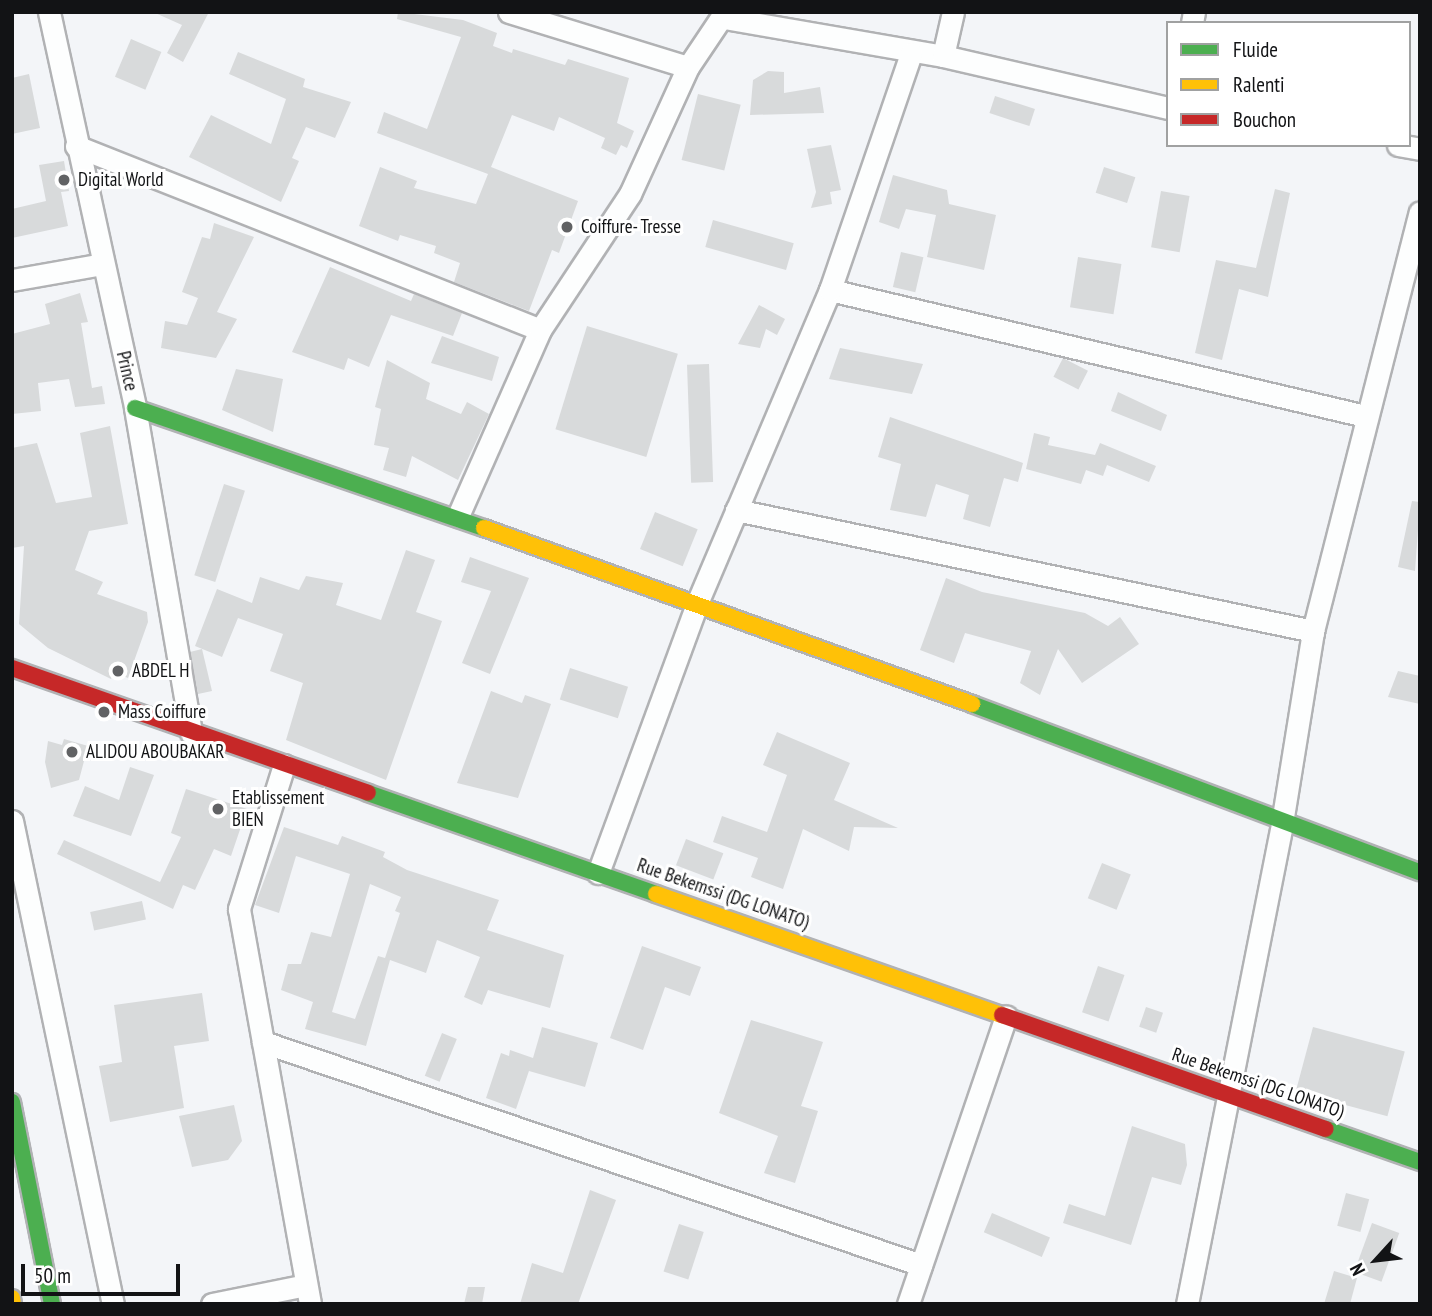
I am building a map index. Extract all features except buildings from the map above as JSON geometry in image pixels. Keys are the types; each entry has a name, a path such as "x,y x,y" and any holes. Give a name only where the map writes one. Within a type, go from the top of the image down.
{"street":[{"name":"Prince","path":"49,12 135,408 191,733"},
{"path":"509,12 688,66"},
{"path":"943,57 954,12"},
{"path":"458,516 541,330 630,194 688,66 725,15 911,54 943,57 1166,108"},
{"path":"598,873 698,600 830,290 911,54"},
{"path":"76,145 541,330"},
{"path":"1187,1304 1282,823 1313,631 1365,416 1420,212"},
{"path":"12,280 103,264"},
{"path":"830,290 1365,416"},
{"path":"135,408 698,600 1282,823 1420,872"},
{"path":"736,510 1313,631"},
{"name":"Rue Bekemssi (DG LONATO)","path":"12,668 1420,1162"},
{"path":"212,1304 308,1294 239,909 284,765"},
{"path":"12,821 113,1304"},
{"path":"908,1304 1006,1016"},
{"path":"263,1042 921,1265"},
{"path":"12,1102 52,1304"},
{"path":"12,1298 13,1304"}],"traffic: fast":[{"path":"135,408 484,528"},
{"path":"972,704 1420,872"},
{"path":"368,793 656,894"},
{"path":"12,1102 52,1304"},
{"path":"1326,1129 1420,1162"}],"traffic: slow":[{"path":"484,528 972,704"},
{"path":"656,894 1002,1015"},
{"path":"12,1298 13,1304"}],"traffic: jam":[{"path":"12,668 368,793"},
{"path":"1002,1015 1326,1129"}],"place":[{"name":"Digital World","path":"64,180"},
{"name":"Coiffure- Tresse","path":"567,227"},
{"name":"ABDEL H","path":"118,671"},
{"name":"Mass Coiffure","path":"104,712"},
{"name":"ALIDOU ABOUBAKAR","path":"72,752"},
{"name":"Etablissement BIEN","path":"218,809"}]}
